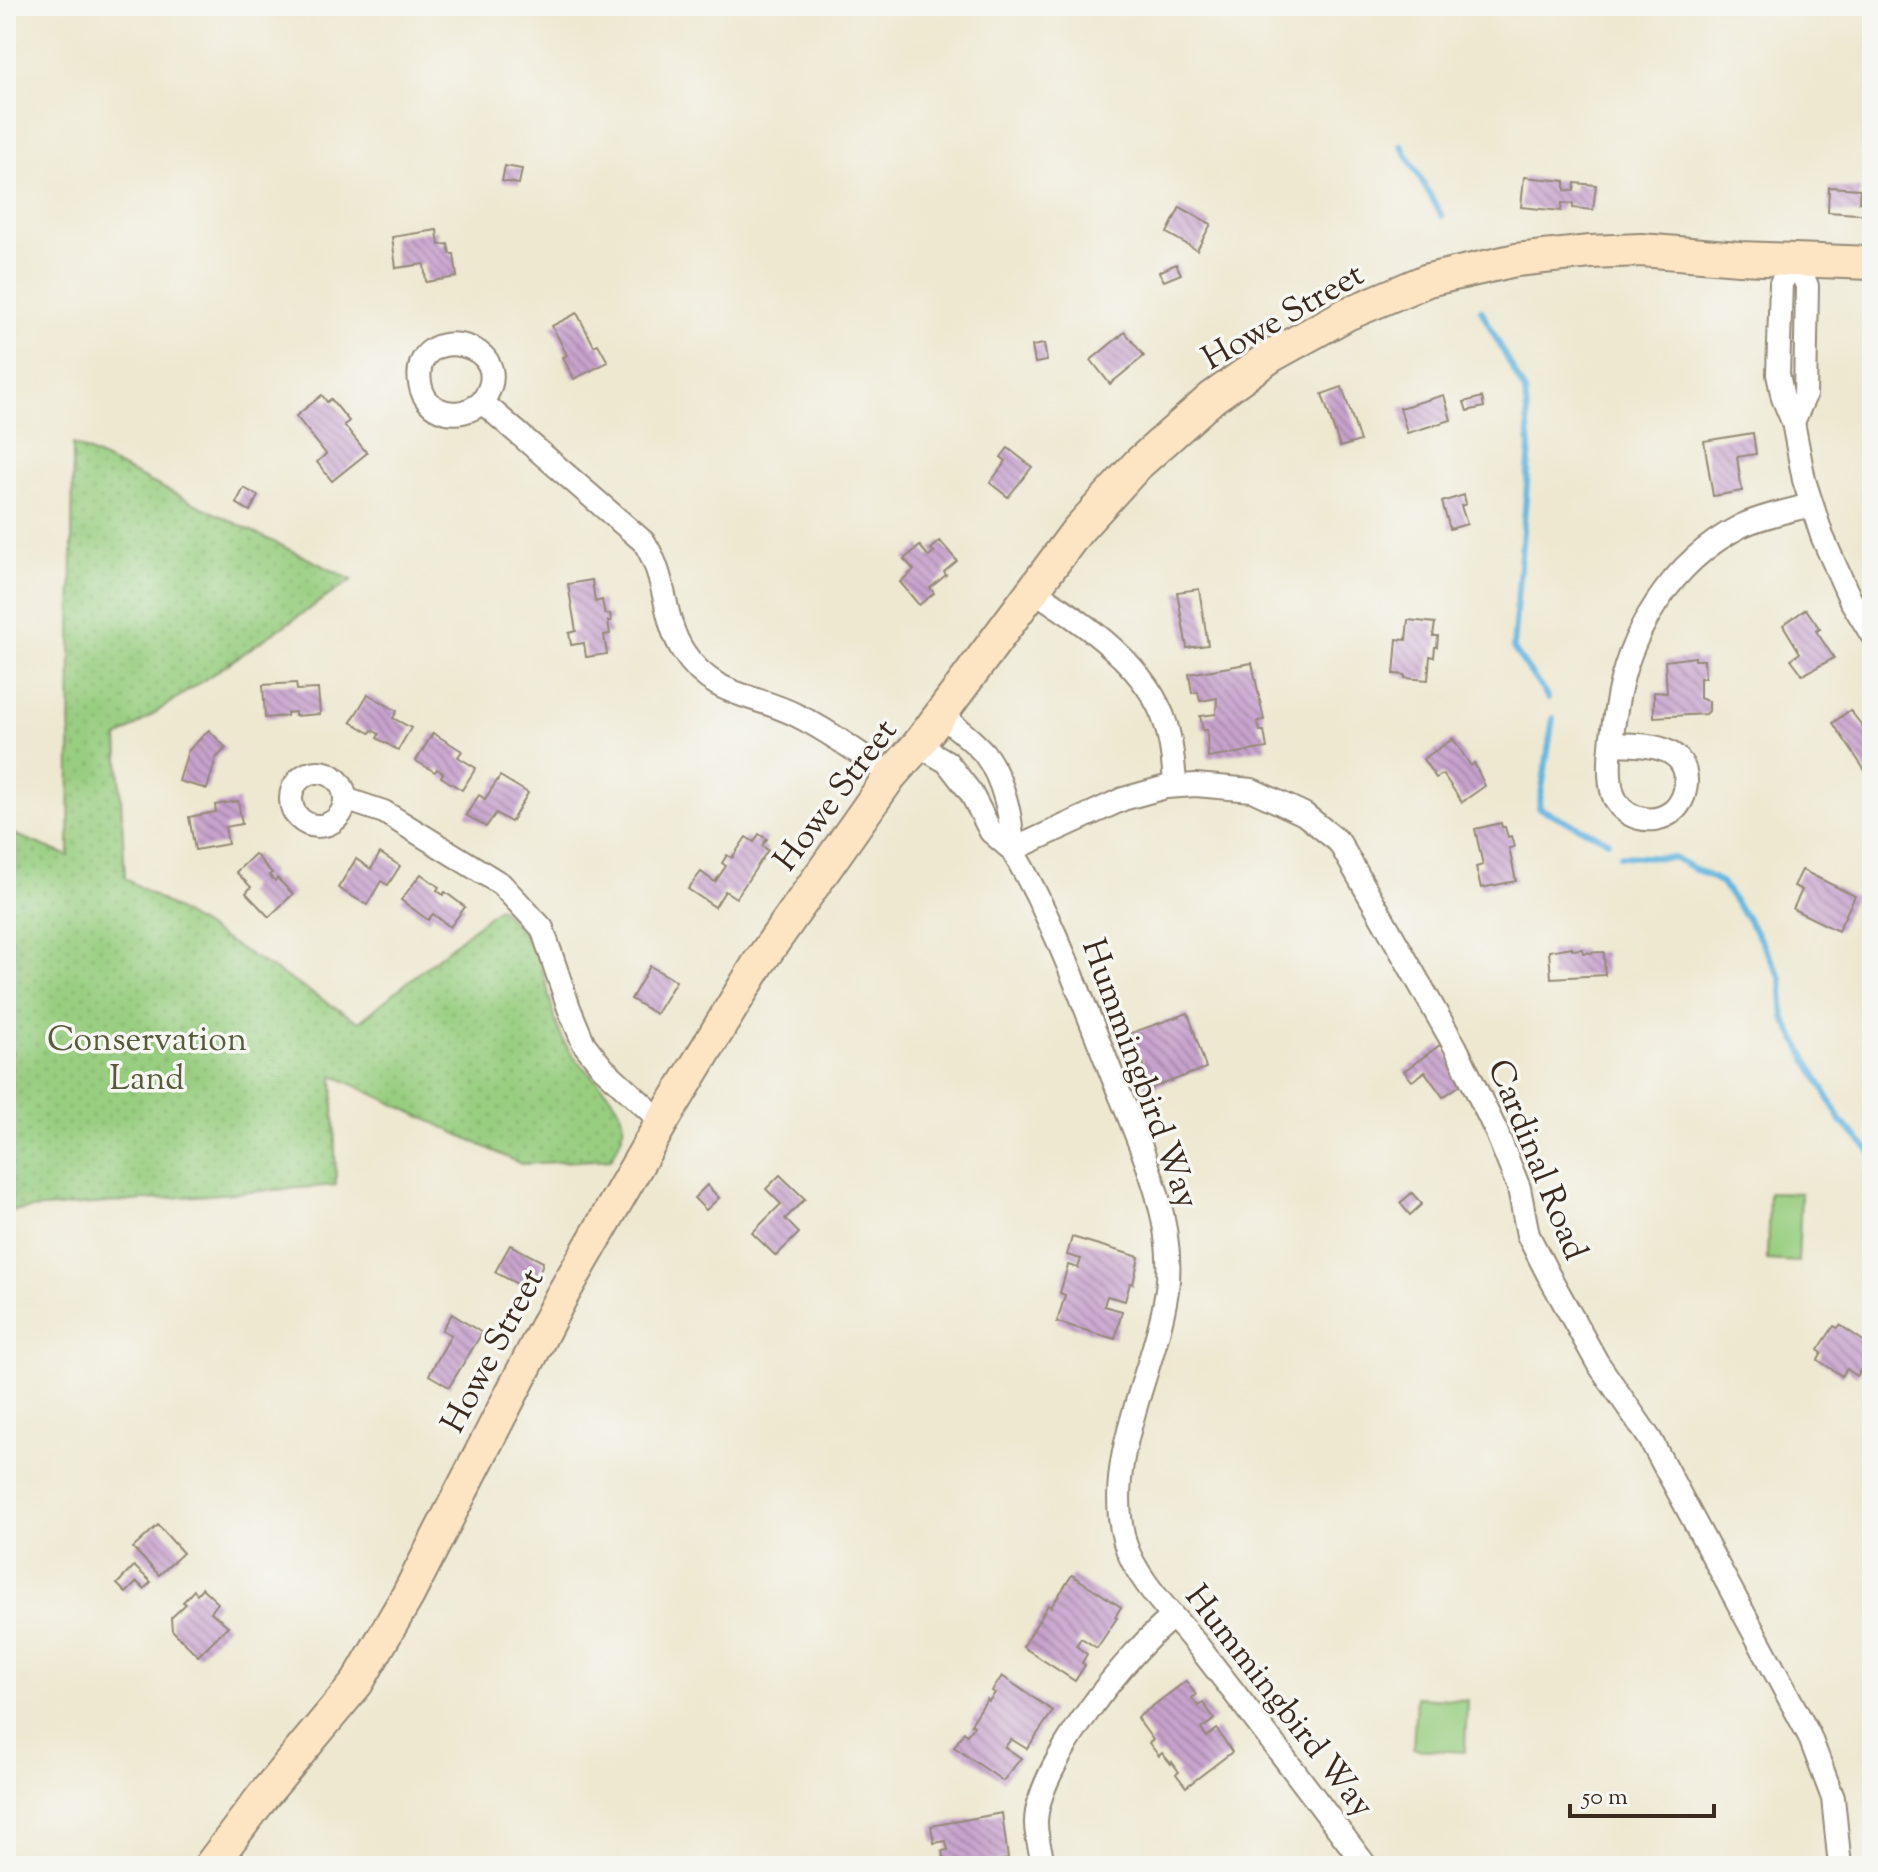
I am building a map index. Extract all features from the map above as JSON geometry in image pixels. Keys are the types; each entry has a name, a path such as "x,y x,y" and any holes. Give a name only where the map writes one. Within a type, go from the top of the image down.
{"street":[{"name":"Howe Street","path":"210,1866 263,1796 357,1683 408,1595 560,1299 758,964 891,775 941,715 1077,531 1138,464 1204,406 1271,356 1347,314 1428,280 1541,257 1641,250 1872,263"},
{"path":"1796,260 1807,286 1805,395 1793,422 1811,505 1835,569 1872,635"},
{"path":"482,402 644,542 659,571 676,639 699,671 735,695 794,713 891,775"},
{"path":"1612,744 1619,685 1628,656 1639,630 1671,583 1693,560 1742,526 1811,505"},
{"path":"1033,590 1092,633 1140,677 1154,697 1166,725 1175,786"},
{"name":"Hummingbird Way","path":"941,715 983,753 991,766 1013,832 1012,850"},
{"name":"Hummingbird Way","path":"918,745 947,762 971,793 991,832 1012,850 1026,873 1069,965 1132,1127 1164,1222 1169,1262 1166,1292 1118,1491 1120,1525 1126,1547 1133,1563 1173,1617 1203,1651 1366,1866"},
{"name":"Cardinal Road","path":"1012,850 1123,799 1175,786 1196,785 1252,790 1304,814 1339,842 1456,1048 1502,1146 1519,1188 1528,1235 1548,1274 1597,1362 1650,1439 1809,1735 1833,1798 1840,1866"},
{"path":"345,799 384,812 501,884 542,928 584,1044 603,1068 662,1122"},
{"path":"1044,1866 1036,1824 1041,1795 1064,1748 1153,1631 1173,1617"}],"green space":[{"name":"Conservation Land","path":"73,444 352,580 118,738 125,878 359,1022 499,907 537,954 557,1025 566,1045 619,1109 623,1130 611,1159 521,1164 333,1075 336,1185 6,1211 6,831 69,856"},
{"path":"1769,1192 1801,1193 1798,1262 1767,1260"},
{"path":"1416,1697 1467,1700 1465,1752 1413,1749"}],"building":[{"path":"505,166 522,169 519,184 502,181"},
{"path":"1524,177 1565,181 1565,190 1574,191 1575,183 1596,185 1593,210 1573,208 1573,204 1562,203 1561,211 1521,207"},
{"path":"1829,187 1860,189 1859,202 1872,203 1872,215 1828,212"},
{"path":"1180,207 1211,224 1197,250 1167,233"},
{"path":"437,230 439,245 448,244 450,254 454,254 457,277 426,282 424,264 396,268 392,237"},
{"path":"1176,264 1181,274 1164,281 1159,272"},
{"path":"577,313 594,346 598,344 608,362 574,379 563,357 567,355 552,326"},
{"path":"1125,332 1144,356 1110,384 1091,360"},
{"path":"1044,344 1047,361 1035,363 1032,346"},
{"path":"1342,387 1360,441 1340,447 1322,394"},
{"path":"322,395 327,402 331,399 349,421 344,425 367,453 332,481 317,462 326,454 296,416"},
{"path":"1444,395 1451,420 1407,433 1400,408"},
{"path":"1482,397 1484,407 1467,411 1464,402"},
{"path":"1753,433 1756,454 1737,457 1742,491 1713,496 1704,441"},
{"path":"1008,448 1032,467 1008,497 990,483 1006,461 1001,457"},
{"path":"244,488 258,496 250,511 236,503"},
{"path":"1464,495 1466,504 1461,506 1467,524 1450,529 1442,502"},
{"path":"940,541 957,561 930,588 934,593 919,605 900,582 914,570 904,559 920,546 929,557 934,552 931,549"},
{"path":"592,580 595,602 602,600 605,614 610,614 610,634 604,635 607,654 586,657 584,643 571,645 569,633 576,631 568,584"},
{"path":"1199,589 1208,645 1187,648 1177,592"},
{"path":"1806,609 1834,658 1803,675 1791,659 1800,653 1783,625"},
{"path":"1408,620 1435,623 1433,636 1438,636 1437,647 1434,657 1430,656 1428,680 1394,674 1397,639 1406,640"},
{"path":"1695,657 1695,660 1704,660 1705,678 1700,678 1700,698 1709,702 1709,711 1706,714 1654,717 1654,692 1667,693 1665,661"},
{"path":"1252,663 1264,720 1258,721 1260,731 1264,731 1267,748 1208,758 1207,730 1203,730 1200,716 1216,714 1217,698 1200,701 1198,692 1192,693 1189,674"},
{"path":"296,683 297,690 318,689 320,714 295,716 295,712 265,718 263,685"},
{"path":"368,694 397,711 393,718 411,728 398,750 377,738 379,734 372,730 370,733 351,722"},
{"path":"1850,710 1870,736 1872,734 1870,778 1833,723"},
{"path":"209,730 226,748 216,758 207,789 179,781 188,751"},
{"path":"433,733 462,751 458,757 476,768 462,790 441,777 443,773 437,769 435,772 416,761"},
{"path":"1453,739 1471,766 1474,763 1485,786 1462,802 1443,774 1436,778 1423,759"},
{"path":"500,776 528,793 511,822 496,813 486,827 466,815 479,795 485,799"},
{"path":"238,801 242,824 225,827 228,844 195,850 189,817 216,812 215,805"},
{"path":"1501,823 1508,837 1511,836 1514,847 1509,848 1516,881 1481,888 1476,867 1483,865 1475,829"},
{"path":"759,834 767,839 762,846 768,850 736,898 725,891 715,907 688,889 701,872 715,882 726,866 722,863 727,855 732,858 746,837 754,842"},
{"path":"380,853 400,866 388,885 381,881 367,905 338,888 356,859 371,869"},
{"path":"255,854 272,873 269,875 275,881 277,878 293,894 269,917 246,893 251,887 236,872"},
{"path":"1802,870 1855,896 1838,931 1793,909 1802,890 1794,886"},
{"path":"421,874 439,887 437,890 443,895 445,892 465,907 450,927 433,914 428,920 401,900"},
{"path":"1572,947 1572,950 1582,949 1583,953 1604,952 1605,975 1551,978 1549,951"},
{"path":"650,966 676,981 656,1014 631,999"},
{"path":"1188,1013 1206,1068 1147,1090 1140,1071 1145,1070 1143,1061 1140,1053 1136,1054 1128,1034"},
{"path":"1440,1045 1466,1081 1443,1097 1425,1072 1412,1081 1404,1071"},
{"path":"780,1175 805,1199 785,1219 799,1233 776,1256 752,1233 781,1204 766,1189"},
{"path":"707,1185 719,1198 706,1210 694,1198"},
{"path":"1412,1193 1422,1204 1410,1215 1400,1203"},
{"path":"1072,1237 1139,1257 1133,1284 1130,1283 1125,1301 1107,1296 1104,1306 1122,1311 1115,1339 1057,1322 1065,1295 1060,1293 1068,1265 1078,1268 1081,1259 1067,1255"},
{"path":"510,1245 543,1262 537,1281 534,1279 528,1290 495,1272"},
{"path":"452,1314 482,1333 449,1387 429,1375 451,1335 442,1330"},
{"path":"1840,1325 1865,1342 1863,1345 1872,1351 1857,1376 1847,1369 1842,1376 1818,1360 1822,1353 1818,1350 1834,1326 1838,1328"},
{"path":"158,1525 183,1553 159,1575 133,1548"},
{"path":"134,1566 151,1582 144,1589 137,1582 126,1593 117,1584"},
{"path":"1072,1575 1121,1607 1097,1648 1081,1638 1076,1646 1087,1654 1082,1663 1085,1665 1075,1681 1023,1647 1048,1605 1051,1607"},
{"path":"202,1588 218,1603 211,1612 228,1626 198,1656 172,1630 171,1618 186,1604 183,1602 194,1590 197,1594"},
{"path":"1002,1676 1053,1711 1027,1749 1011,1739 1005,1747 1021,1758 1003,1781 954,1747 964,1732 967,1735 974,1726 971,1724 987,1699 989,1701 995,1693 992,1691"},
{"path":"1186,1681 1196,1695 1192,1698 1198,1706 1203,1703 1215,1719 1201,1729 1207,1737 1217,1729 1232,1752 1186,1787 1172,1762 1162,1753 1159,1756 1149,1743 1153,1740 1137,1718"},
{"path":"1002,1813 1008,1859 987,1863 988,1866 945,1866 942,1851 948,1850 946,1841 934,1843 931,1826"}],"waterway":[{"path":"1401,145 1442,216"},
{"path":"1481,310 1525,392 1530,448 1513,648 1548,698"},
{"path":"1553,718 1539,808 1608,841"},
{"path":"1620,856 1674,858 1722,883 1756,932 1781,978 1784,1018 1841,1121 1872,1153"}]}
